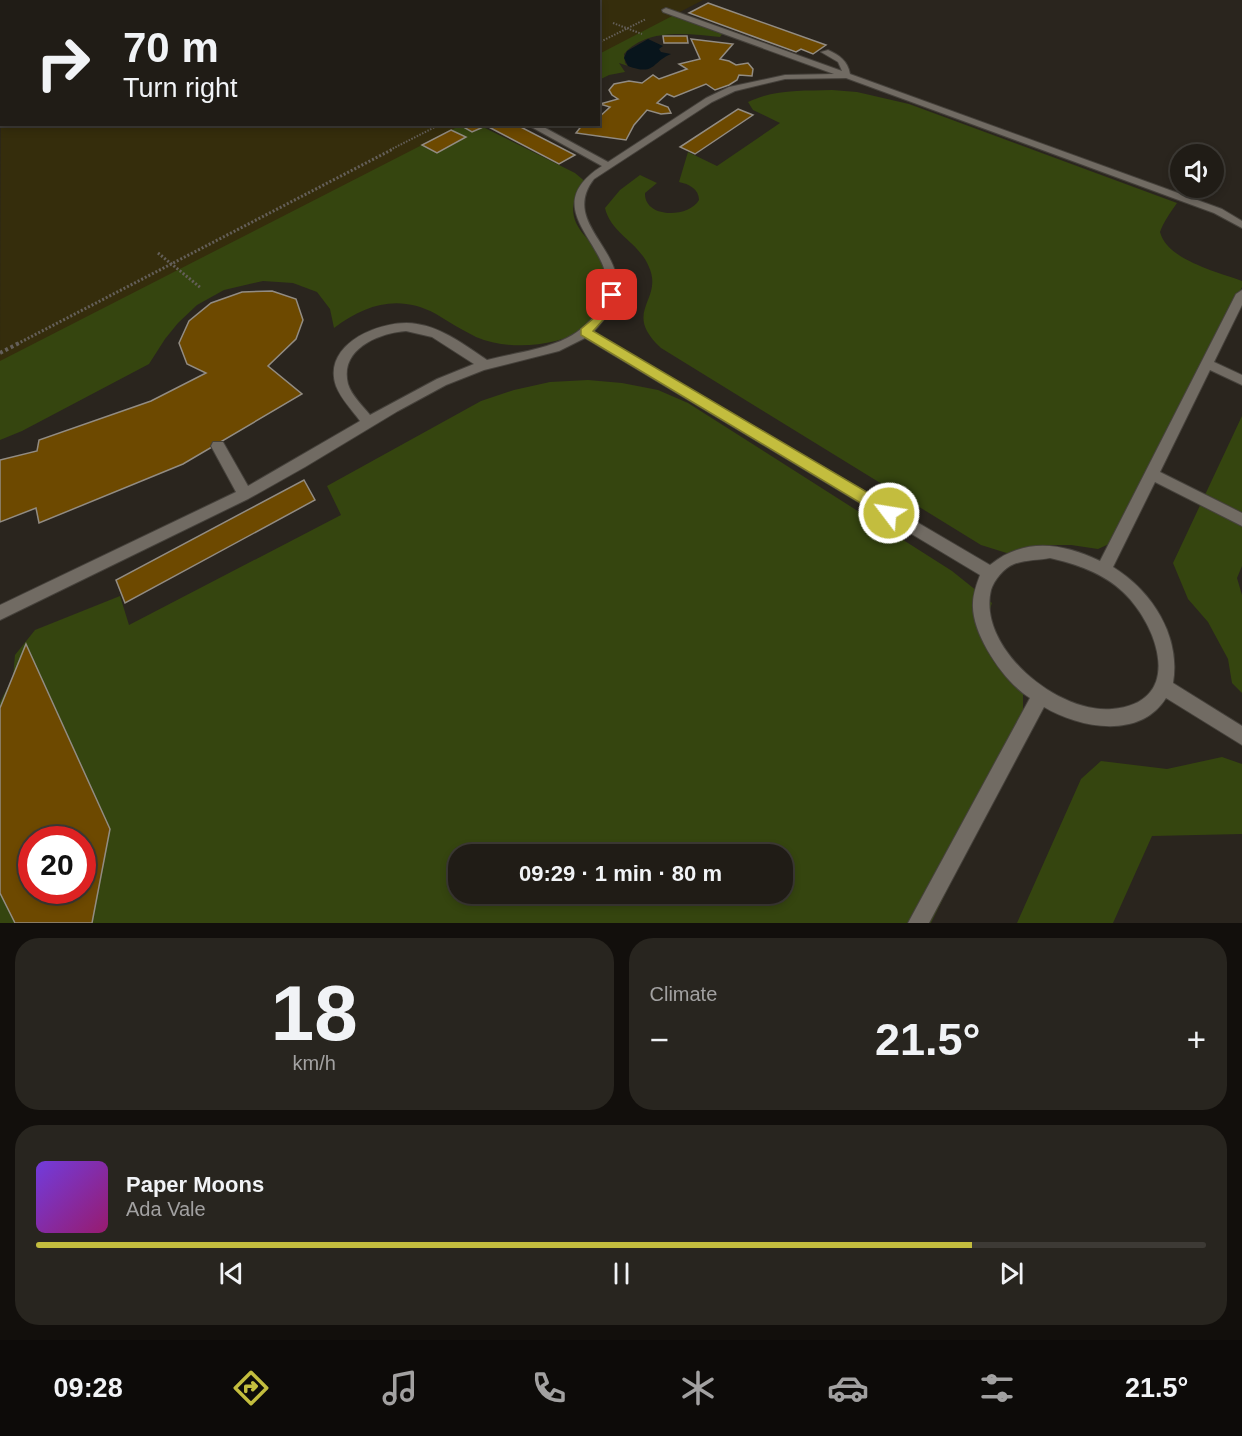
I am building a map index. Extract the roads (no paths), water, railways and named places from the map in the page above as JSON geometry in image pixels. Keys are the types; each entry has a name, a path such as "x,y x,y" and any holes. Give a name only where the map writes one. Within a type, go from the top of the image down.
{"lane":[{"path":"666,10 1218,211 1242,225"},
{"path":"825,52 843,63 846,76"},
{"path":"0,613 245,494 441,381 484,364 547,350 585,332 607,308 612,295 613,275 607,256 582,224 578,207 581,191 591,177 709,100 732,89 785,77 846,76"},
{"path":"534,126 607,165"},
{"path":"1104,569 1242,294"},
{"path":"369,423 342,385 341,367 351,350 369,335 393,327 417,327 437,335 484,364"},
{"path":"585,332 990,573"},
{"path":"1207,364 1242,380"},
{"path":"218,446 245,494"},
{"path":"1151,474 1242,520"},
{"path":"1050,551 1077,557 1104,569 1128,588 1149,611 1163,637 1168,663 1164,687 1150,705 1128,716 1100,718 1070,712 1040,697 1012,674 992,647 982,620 981,594 990,573 1005,559 1026,552 1050,551"},
{"path":"1164,687 1242,736"},
{"path":"918,923 1040,697"}]}
